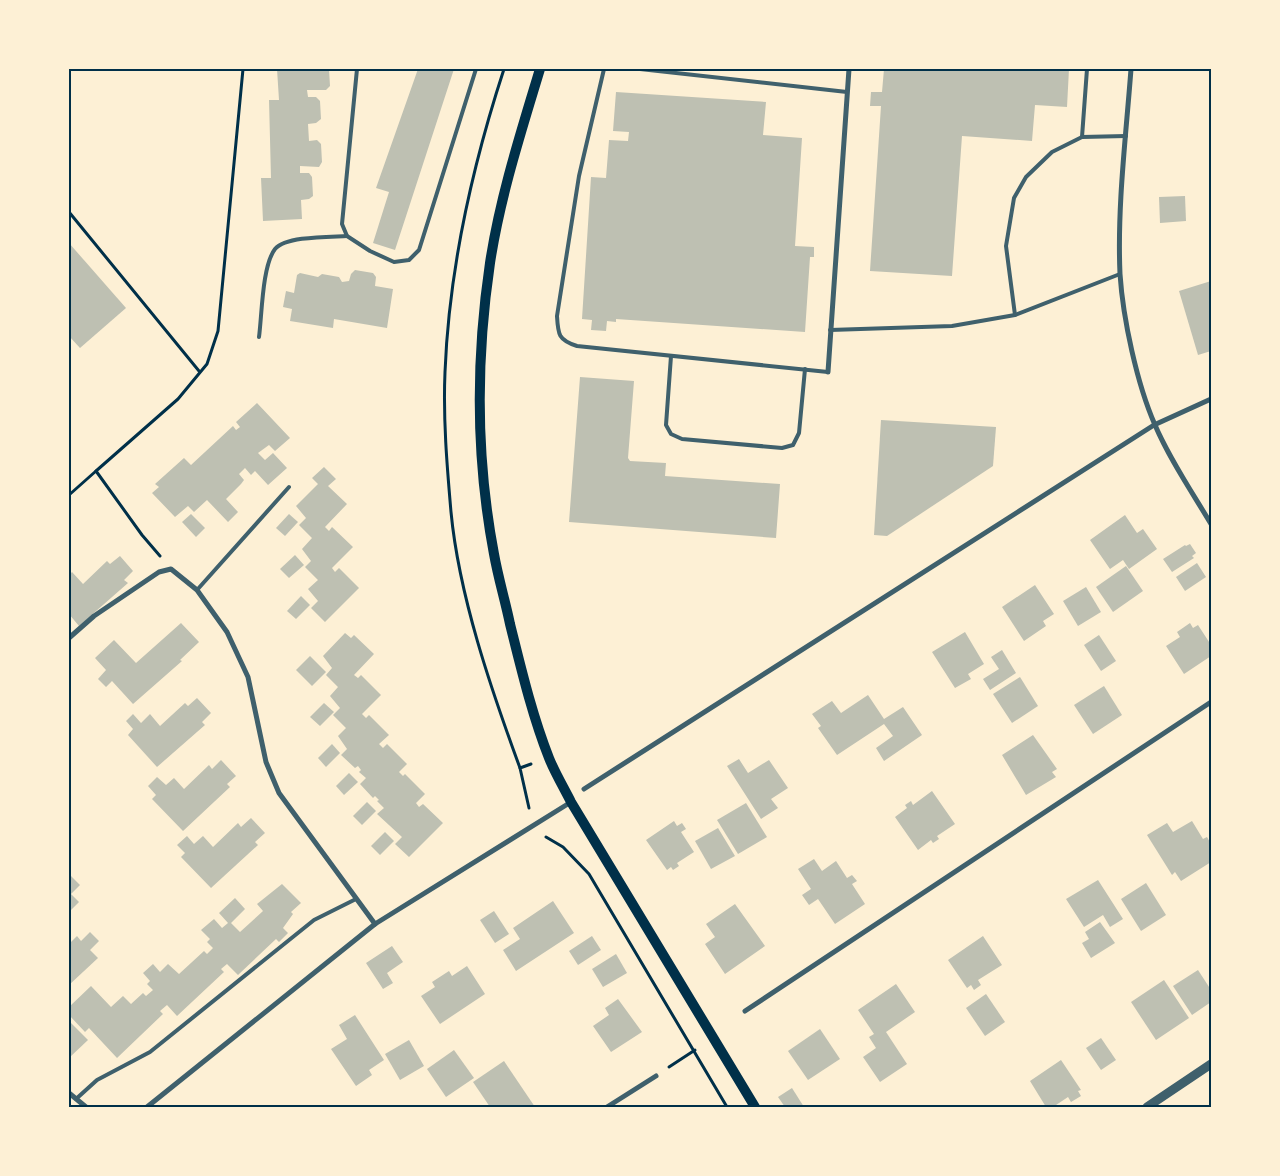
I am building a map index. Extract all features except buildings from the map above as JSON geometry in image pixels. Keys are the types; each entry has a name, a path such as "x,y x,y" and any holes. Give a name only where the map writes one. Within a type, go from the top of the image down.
{"main road":[{"path":"540,69 509,177 490,262 481,363 481,433 484,483 494,553 517,653 550,759 571,802 755,1107"}],"street":[{"path":"828,372 849,69"},
{"path":"1131,69 1122,188 1120,274 1127,320 1140,381 1154,424 1171,458 1211,524"},
{"path":"584,789 1154,424 1211,399"},
{"path":"69,638 94,616 139,584 160,572 171,569 197,590 227,632 248,677 266,762 279,793 375,924"},
{"path":"744,1011 1211,702"},
{"path":"147,1107 375,924 571,802"},
{"path":"1147,1107 1211,1064"},
{"path":"607,1107 656,1076"},
{"path":"69,1093 86,1107"}],"lane":[{"path":"357,69 342,224 347,236 370,251 394,262 409,260 419,250 476,69"},
{"path":"604,69 580,176 557,316 558,333 566,343 577,346 828,372"},
{"path":"640,69 847,92"},
{"path":"1082,137 1087,69"},
{"path":"1015,316 1006,246 1014,198 1026,177 1052,152 1082,137 1126,136"},
{"path":"259,337 268,264 276,248 290,242 347,236"},
{"path":"830,330 952,326 1015,316 1120,274"},
{"path":"671,356 666,425 671,434 682,440 782,448 793,444 799,433 805,370"},
{"path":"197,590 289,487"},
{"path":"76,1099 97,1080 150,1052 314,920 356,900"}],"path":[{"path":"69,495 178,399 207,364 218,331 243,69"},
{"path":"69,212 199,372"},
{"path":"96,471 142,535 171,569"},
{"path":"69,488 75,489"},
{"path":"529,808 520,768 531,764"},
{"path":"546,837 564,847 589,874 646,974 695,1050 727,1107"},
{"path":"656,1076 695,1050"}]}
